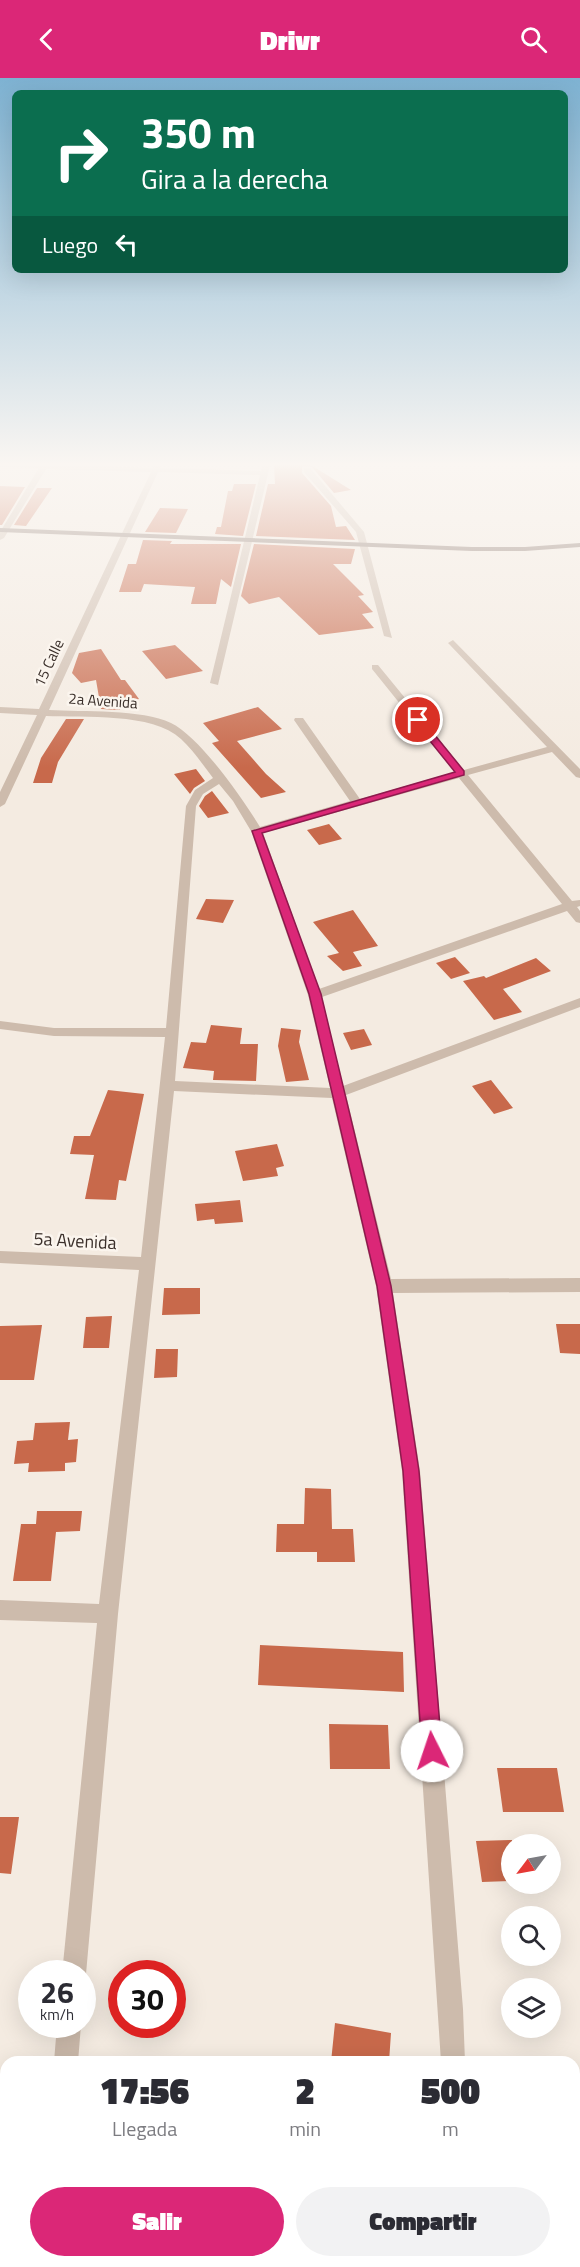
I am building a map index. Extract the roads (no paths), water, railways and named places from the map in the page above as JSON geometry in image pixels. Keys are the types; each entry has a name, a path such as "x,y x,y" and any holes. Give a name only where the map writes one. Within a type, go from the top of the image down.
{"street":[{"name":"15 Calle","path":"0,804 112,563"},
{"path":"215,683 242,563"},
{"path":"369,563 389,636"},
{"path":"453,643 580,774"},
{"path":"375,667 461,773 575,904 580,919"},
{"name":"2a Avenida","path":"0,710 143,718 167,724 184,735 220,778"},
{"path":"299,720 357,803"},
{"path":"257,831 553,748"},
{"path":"75,1960 108,1614 168,1086 191,806 199,792 220,778 237,799 257,831 315,994 384,1286 411,1471 452,2009 453,2056"},
{"path":"315,994 575,904"},
{"path":"168,1086 338,1093 580,1002"},
{"path":"0,1025 54,1032 173,1033"},
{"name":"5a Avenida","path":"0,1257 148,1264"},
{"path":"384,1286 580,1286"},
{"path":"0,1610 108,1614"},
{"path":"66,2056 68,2038"}]}
